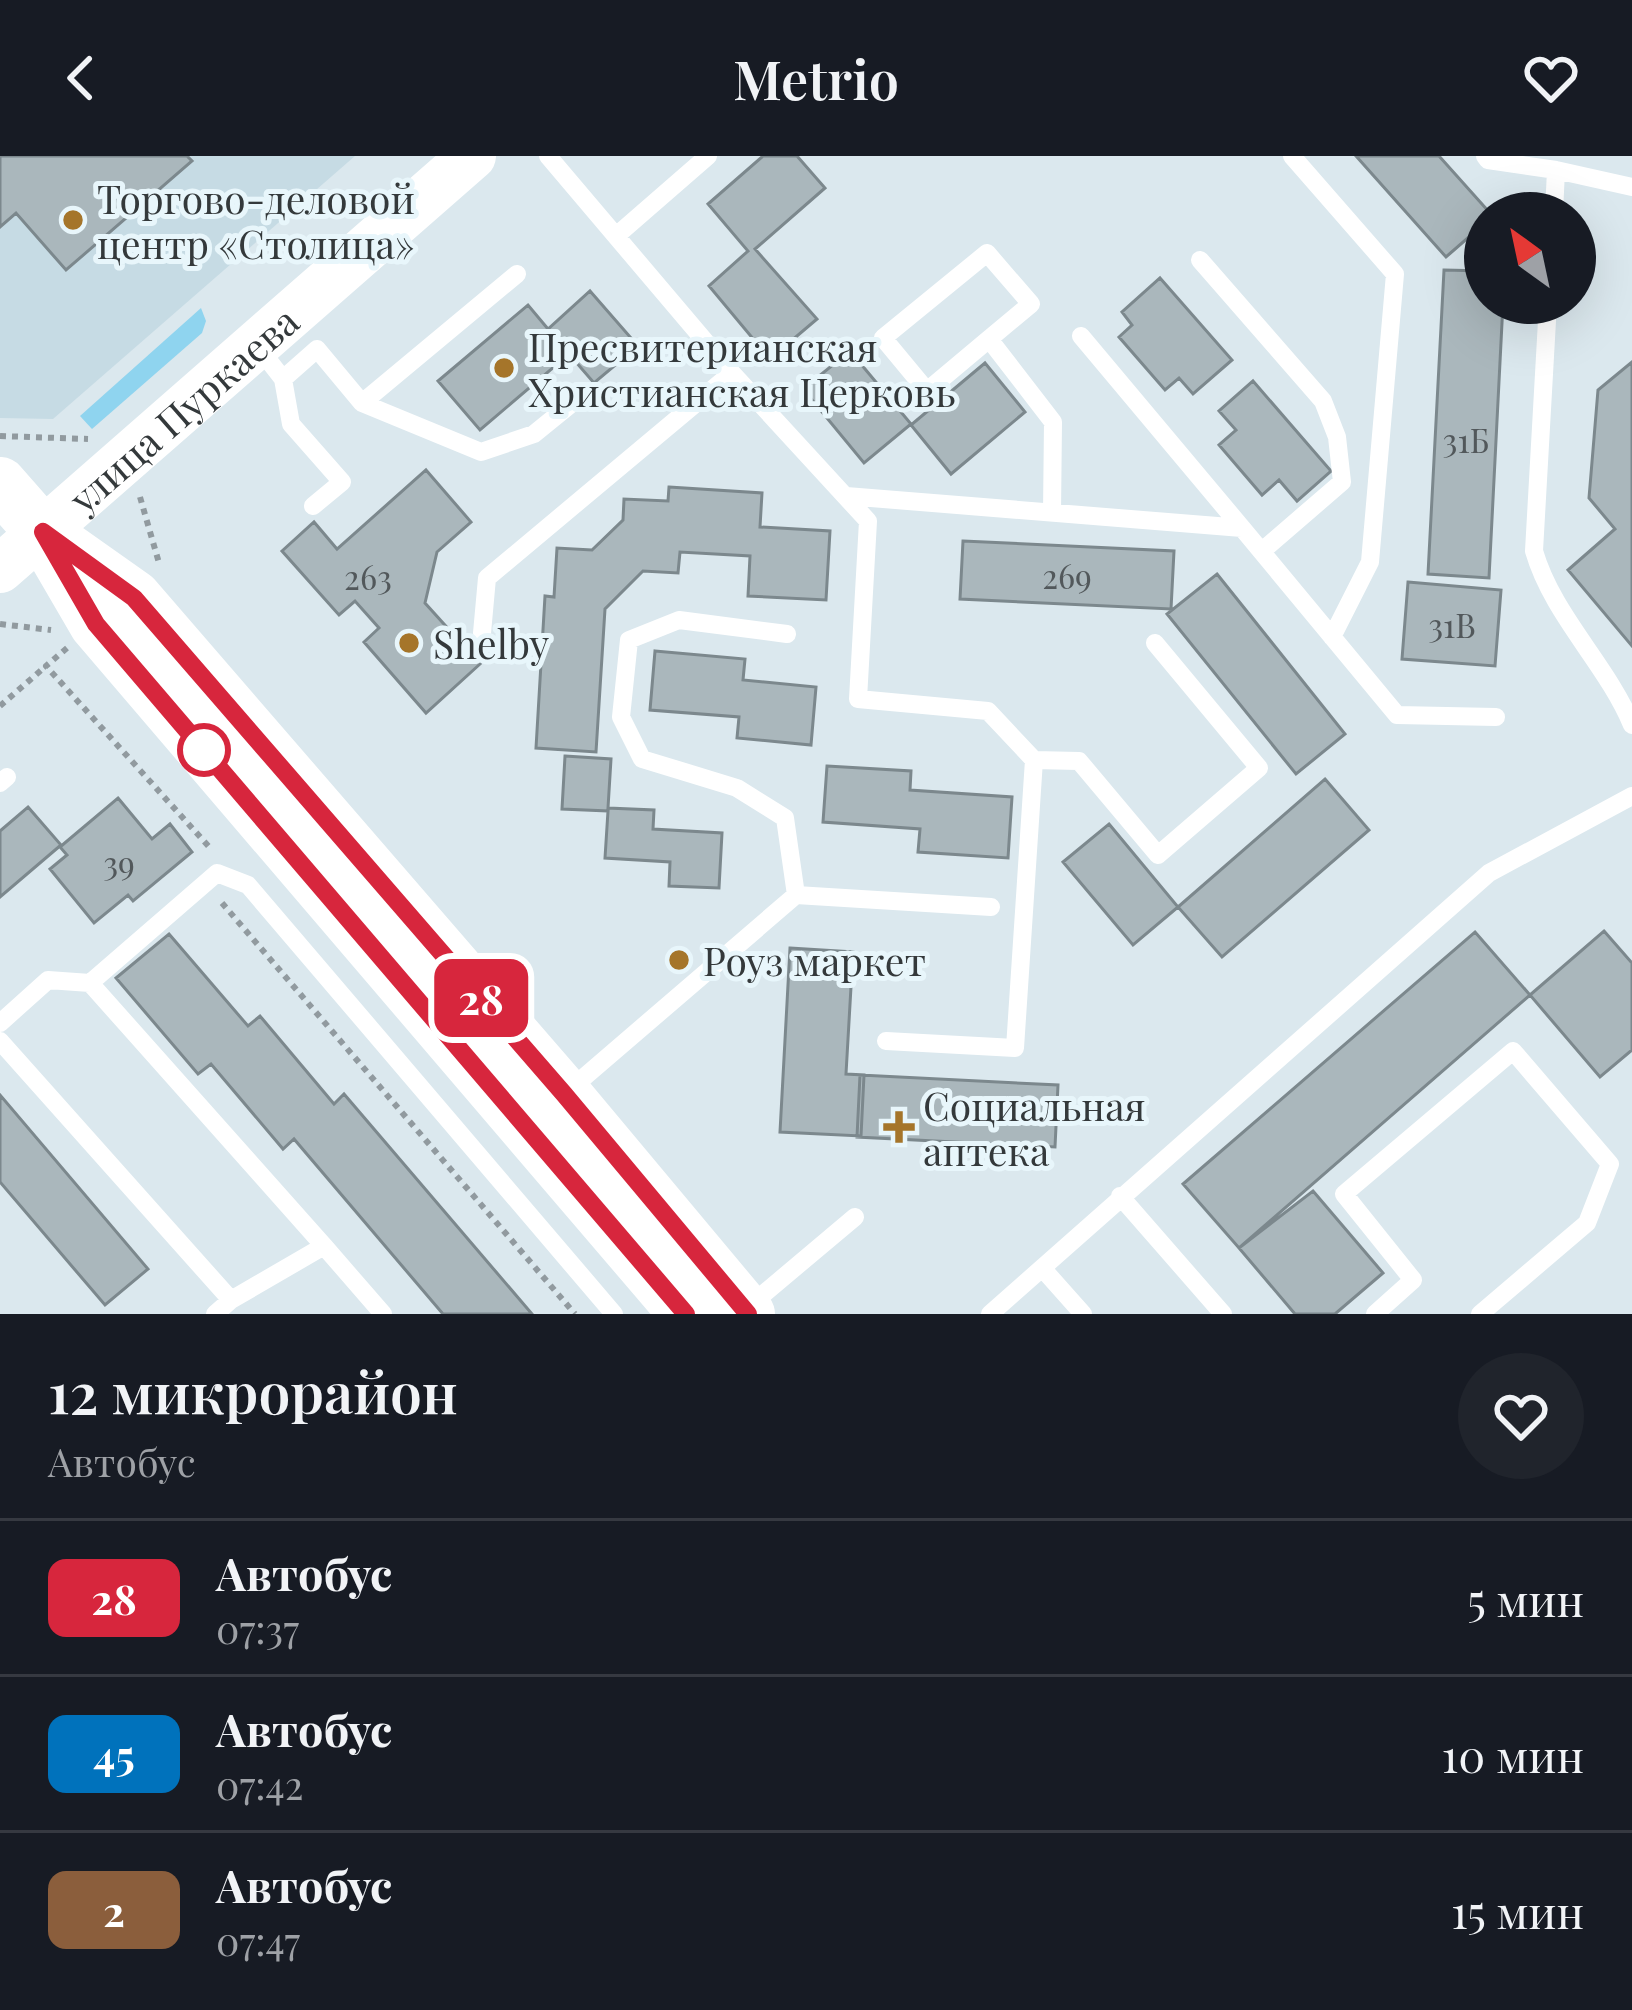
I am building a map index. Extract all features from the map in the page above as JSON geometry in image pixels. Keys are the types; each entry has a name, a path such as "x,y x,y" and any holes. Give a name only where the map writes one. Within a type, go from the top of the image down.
{"main road":[{"name":"улица Пуркаева","path":"0,569 270,363 472,156"},
{"path":"0,484 43,532 96,624 400,1021 683,1313"},
{"path":"43,532 134,598 564,1094 746,1312"}],"lane":[{"path":"548,156 732,373 868,521 858,699 988,711 1034,760 1079,761 1158,855 1258,768 1155,643"},
{"path":"616,236 708,156"},
{"path":"1292,156 1395,274 1370,562 1332,637"},
{"path":"1485,156 1632,187"},
{"path":"1554,192 1556,170"},
{"path":"988,253 1031,304 989,339 927,392 884,338 988,253"},
{"path":"1200,260 1323,401 1337,437 1342,482 1262,551"},
{"path":"362,404 517,274"},
{"path":"1547,324 1534,551 1544,584 1620,697 1632,725"},
{"path":"1081,336 1397,715 1496,717"},
{"path":"989,339 1053,422 1052,513"},
{"path":"314,506 342,482 291,424 270,363 317,349 362,404 481,452 534,434 582,395"},
{"path":"482,633 487,578 732,373"},
{"path":"846,496 1242,528"},
{"path":"787,634 679,620 629,640 621,717 642,759 737,788 785,818 796,895"},
{"path":"886,1040 1015,1048 1034,760"},
{"path":"990,1314 1489,873 1632,796"},
{"path":"0,1023 48,980 90,982 217,873 248,885 400,1021 614,1314"},
{"path":"564,1094 796,895 991,908"},
{"path":"90,982 383,1314"},
{"path":"0,1041 231,1300"},
{"path":"1375,1314 1413,1280 1344,1194 1513,1052 1610,1164 1587,1223 1480,1314"},
{"path":"1120,1196 1223,1314"},
{"path":"746,1312 855,1217"},
{"path":"215,1314 324,1246"},
{"path":"1043,1269 1083,1314"}],"path":[{"path":"0,436 88,439"},
{"path":"140,497 163,575"},
{"path":"0,629 22,624"},
{"path":"0,706 46,666"}],"shaded area":[{"path":"0,156 355,156 53,419 0,418"},
{"path":"201,308 206,321 202,333 92,429 80,416"}],"building":[{"name":"Торгово-деловой центр «Столица»","path":"0,156 187,156 192,161 66,270 16,213 0,227"},
{"path":"763,156 797,156 825,188 755,249 817,319 770,359 709,286 748,251 708,204"},
{"path":"1356,156 1439,156 1471,192 1464,192 1464,241 1446,257"},
{"path":"1444,270 1464,270 1464,324 1502,324 1489,578 1428,574"},
{"path":"1160,278 1232,360 1193,394 1179,378 1165,390 1119,337 1132,325 1122,312"},
{"name":"Пресвитерианская Христианская Церковь","path":"590,291 638,346 594,383 569,354 480,430 438,381 528,305 548,329"},
{"path":"850,351 911,424 864,463 803,389"},
{"path":"1632,362 1632,646 1568,570 1615,529 1589,498 1598,390"},
{"path":"985,363 1025,412 951,474 911,425"},
{"path":"1253,381 1331,471 1297,501 1279,480 1262,495 1219,445 1236,430 1219,411"},
{"path":"426,470 471,522 437,552 425,603 480,664 426,713 364,642 379,628 355,601 339,615 282,551 314,522 337,549"},
{"path":"669,487 762,493 760,527 830,531 826,600 748,596 750,556 680,552 678,573 643,571 605,609 596,752 536,748 545,596 554,597 557,548 592,550 623,520 624,499 668,501"},
{"path":"963,541 1174,551 1171,609 960,599"},
{"path":"1217,574 1345,734 1296,774 1167,614"},
{"path":"1408,582 1501,590 1495,666 1402,659"},
{"path":"655,651 745,659 743,680 816,687 811,745 737,738 739,717 650,710"},
{"path":"565,756 611,759 608,808 654,810 653,829 722,833 719,888 669,886 670,862 605,858 608,811 562,809"},
{"path":"827,766 911,771 910,790 1012,797 1008,858 918,852 920,829 823,822"},
{"path":"1325,779 1369,830 1222,957 1178,907"},
{"path":"118,798 152,839 170,824 192,852 133,901 128,895 94,923 50,869 67,855 60,847"},
{"path":"28,807 61,845 0,897 0,831"},
{"path":"1109,824 1178,907 1133,945 1063,862"},
{"path":"1604,931 1632,963 1632,1050 1600,1077 1530,995"},
{"path":"1475,932 1530,995 1239,1248 1183,1184"},
{"path":"169,934 248,1026 260,1016 334,1104 344,1094 532,1314 443,1314 294,1139 283,1149 211,1064 198,1074 116,978"},
{"path":"790,948 853,952 846,1074 864,1075 861,1136 780,1132"},
{"path":"860,1075 1058,1085 1055,1147 857,1137"},
{"path":"0,1095 148,1269 105,1305 0,1182"},
{"path":"1313,1191 1383,1273 1335,1314 1295,1314 1239,1248"}],"bus line":[{"name":"28","path":"686,1314 96,624 43,532 134,598 748,1314"}],"place":[{"name":"Торгово-деловой центр «Столица»","path":"73,220"},
{"name":"Пресвитерианская Христианская Церковь","path":"504,368"},
{"name":"Shelby","path":"409,643"},
{"name":"Роуз маркет","path":"679,960"},
{"name":"Социальная аптека","path":"899,1127"}]}
